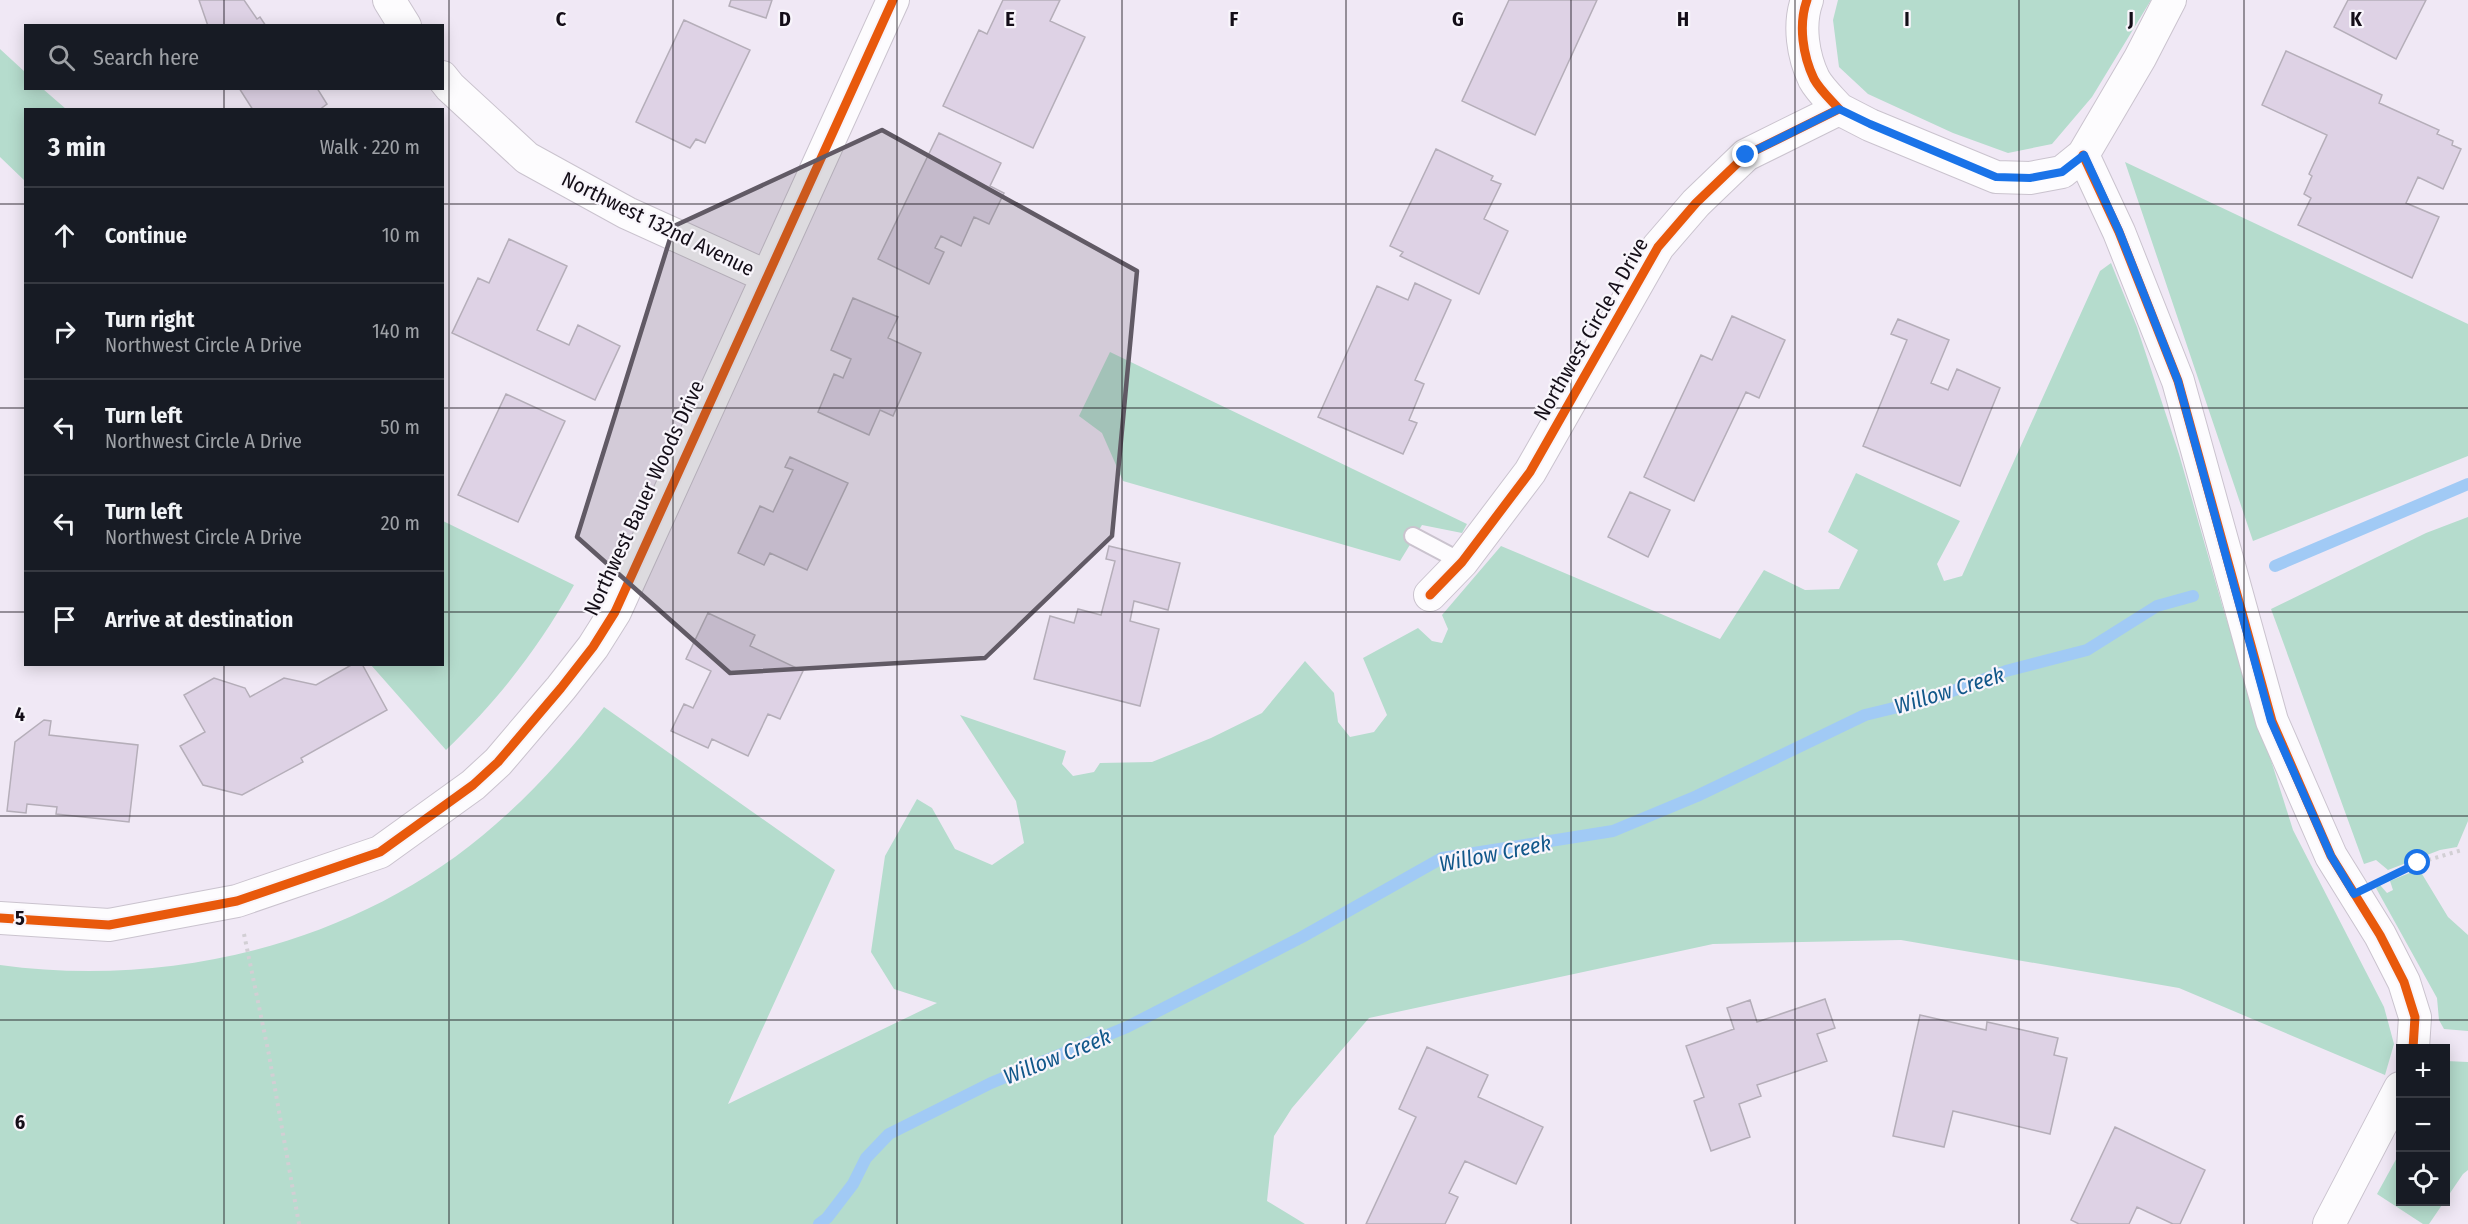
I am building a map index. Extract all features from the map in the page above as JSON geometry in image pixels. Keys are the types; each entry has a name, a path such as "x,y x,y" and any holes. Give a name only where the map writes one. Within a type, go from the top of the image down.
{"street":[{"path":"389,0 404,24"},
{"name":"Northwest Bauer Woods Drive","path":"0,918 109,925 237,902 380,852 473,785 530,727 593,646 615,612 893,0"},
{"path":"1807,0 1803,12 1804,48 1815,81 1839,109 1996,177 2030,178 2062,172 2084,155 2140,58 2170,0"},
{"name":"Northwest 132nd Avenue","path":"444,80 527,158 627,213 766,276"},
{"name":"Northwest Circle A Drive","path":"1431,595 1462,562 1530,472 1658,247 1696,203 1746,155 1839,109"},
{"path":"2084,155 2119,231 2178,381 2271,721 2331,856 2380,935 2404,982 2415,1017 2413,1044"},
{"path":"2329,1224 2396,1096"}],"lane":[{"path":"1413,536 1462,562"}],"path":[{"path":"2354,894 2418,863 2462,850"},
{"path":"237,902 269,1055 298,1224"}],"highlighted area":[{"path":"882,130 1137,271 1112,536 985,658 730,673 577,537 674,226"}],"green space":[{"path":"1838,0 2151,0 2092,97 2052,144 2008,153 1953,133 1868,94 1839,67 1833,20"},
{"path":"0,49 24,71 24,90 44,90 65,108 24,108 24,180 0,157"},
{"path":"2125,162 2468,324 2468,456 2253,541"},
{"path":"2111,263 2137,327 2179,454 2223,608 2293,830 2384,1007 2394,1044 2385,1075 2179,988 1901,940 1713,944 1369,1018 1292,1108 1274,1136 1267,1201 1305,1224 0,1224 0,965 66,971 132,970 198,962 263,948 326,927 387,899 444,865 496,824 553,768 604,707 835,870 728,1104 937,1003 894,989 871,952 885,856 917,799 932,808 955,849 992,865 1024,843 1016,801 960,715 1066,751 1062,764 1073,776 1094,772 1100,763 1152,762 1211,738 1262,713 1305,661 1334,693 1338,722 1350,737 1374,732 1387,715 1363,658 1418,628 1432,641 1442,643 1448,629 1442,615 1501,546 1720,639 1764,570 1805,590 1839,589 1858,550 1828,532 1856,473 1960,521 1937,564 1944,581 1962,576 2100,271"},
{"path":"1110,352 1467,524 1462,533 1422,525 1400,561 1123,481 1102,433 1079,416"},
{"path":"2468,517 2468,821 2457,847 2440,850 2388,870 2376,860 2364,864 2271,609 2426,533"},
{"path":"444,521 574,585 532,652 483,712 446,750 372,666 444,666"},
{"path":"2419,869 2448,917 2468,935 2468,1031 2444,1029 2439,1020 2437,998 2376,888 2380,885 2387,893 2393,890 2390,881"},
{"path":"2450,1061 2468,1062 2468,1170 2450,1193"},
{"path":"2396,1159 2396,1206 2441,1206 2429,1224 2423,1224 2377,1194"}],"building":[{"path":"199,0 244,0 257,19 260,17 265,24 207,24"},
{"path":"731,0 772,0 766,18 729,6"},
{"path":"1003,0 1060,0 1050,21 1085,37 1033,148 943,106 979,30 987,34"},
{"path":"1509,0 1597,0 1535,135 1462,101"},
{"path":"2348,0 2426,0 2396,59 2334,27"},
{"path":"684,20 750,50 705,143 696,139 690,148 636,122"},
{"path":"2286,51 2382,95 2379,103 2439,130 2437,134 2453,141 2452,145 2461,149 2443,189 2418,177 2406,203 2439,217 2412,278 2298,225 2311,198 2304,194 2312,176 2309,174 2327,135 2262,105"},
{"path":"240,90 318,90 327,104 322,108 252,108"},
{"path":"939,133 1001,163 990,186 1004,193 989,224 974,217 961,246 941,236 935,248 944,252 929,284 878,259"},
{"path":"1436,149 1493,176 1491,180 1501,184 1484,219 1508,231 1479,294 1400,256 1403,252 1390,246"},
{"path":"509,239 567,266 537,330 569,345 578,325 620,346 595,400 452,333 478,278 489,283"},
{"path":"1415,283 1451,300 1415,380 1424,384 1409,420 1417,423 1403,454 1318,417 1377,286 1408,300"},
{"path":"853,298 898,317 888,338 921,353 893,416 880,410 869,435 818,412 834,374 843,378 851,359 831,350"},
{"path":"1732,316 1785,340 1759,398 1746,392 1694,501 1644,477 1701,355 1712,360"},
{"path":"1898,319 1949,340 1931,383 1948,390 1957,369 2000,388 1960,486 1863,446 1907,340 1891,334"},
{"path":"506,394 565,421 518,522 458,495"},
{"path":"790,457 848,483 807,570 770,553 764,565 738,553 760,506 773,512 793,470 785,467"},
{"path":"1630,492 1670,510 1648,557 1608,537"},
{"path":"1109,546 1180,563 1168,610 1134,601 1130,621 1159,629 1140,706 1034,679 1050,616 1074,623 1078,609 1101,615 1115,561 1106,559"},
{"path":"708,613 755,635 750,646 803,671 780,719 768,714 748,756 712,739 708,748 671,731 684,704 693,708 711,671 686,659"},
{"path":"349,666 363,666 387,710 301,758 303,762 242,795 203,785 180,746 205,732 184,695 214,678 245,688 250,697 284,678 316,685"},
{"path":"44,720 51,721 49,735 138,745 129,822 56,814 57,807 27,804 26,813 7,811 15,742"},
{"path":"1825,999 1835,1028 1817,1034 1827,1061 1757,1085 1761,1096 1739,1104 1750,1137 1711,1151 1694,1101 1704,1097 1686,1046 1734,1029 1727,1008 1750,1000 1757,1022"},
{"path":"1920,1015 1986,1030 1987,1022 2058,1038 2054,1055 2067,1058 2050,1134 1953,1111 1944,1147 1893,1136"},
{"path":"1427,1047 1488,1075 1478,1097 1543,1127 1516,1184 1465,1161 1449,1193 1458,1197 1445,1224 1366,1224 1416,1117 1399,1109"},
{"path":"2115,1127 2205,1170 2180,1224 2173,1224 2137,1207 2129,1224 2079,1224 2071,1220"}],"waterway":[{"name":"Willow Creek","path":"2275,566 2468,484"},
{"name":"Willow Creek","path":"819,1224 827,1218 853,1184 866,1158 889,1134 991,1083 1127,1027 1302,937 1442,858 1613,831 1697,796 1865,715 1931,699 2006,671 2087,650 2157,606 2193,596"}],"cycle path":[{"path":"0,918 109,925 237,901 380,852 473,785 498,762 593,647 615,612 893,0"},
{"path":"1430,595 1462,562 1530,472 1658,247 1696,203 1746,155 1839,109 1816,83 1807,60 1802,30 1807,0"},
{"path":"2083,155 2119,232 2178,381 2272,721 2331,856 2380,935 2404,982 2415,1017 2413,1044"}],"route":[{"path":"1746,155 1839,109 1996,177 2030,178 2062,172 2084,155 2119,231 2178,381 2271,721 2331,856 2354,894 2418,863"}]}
